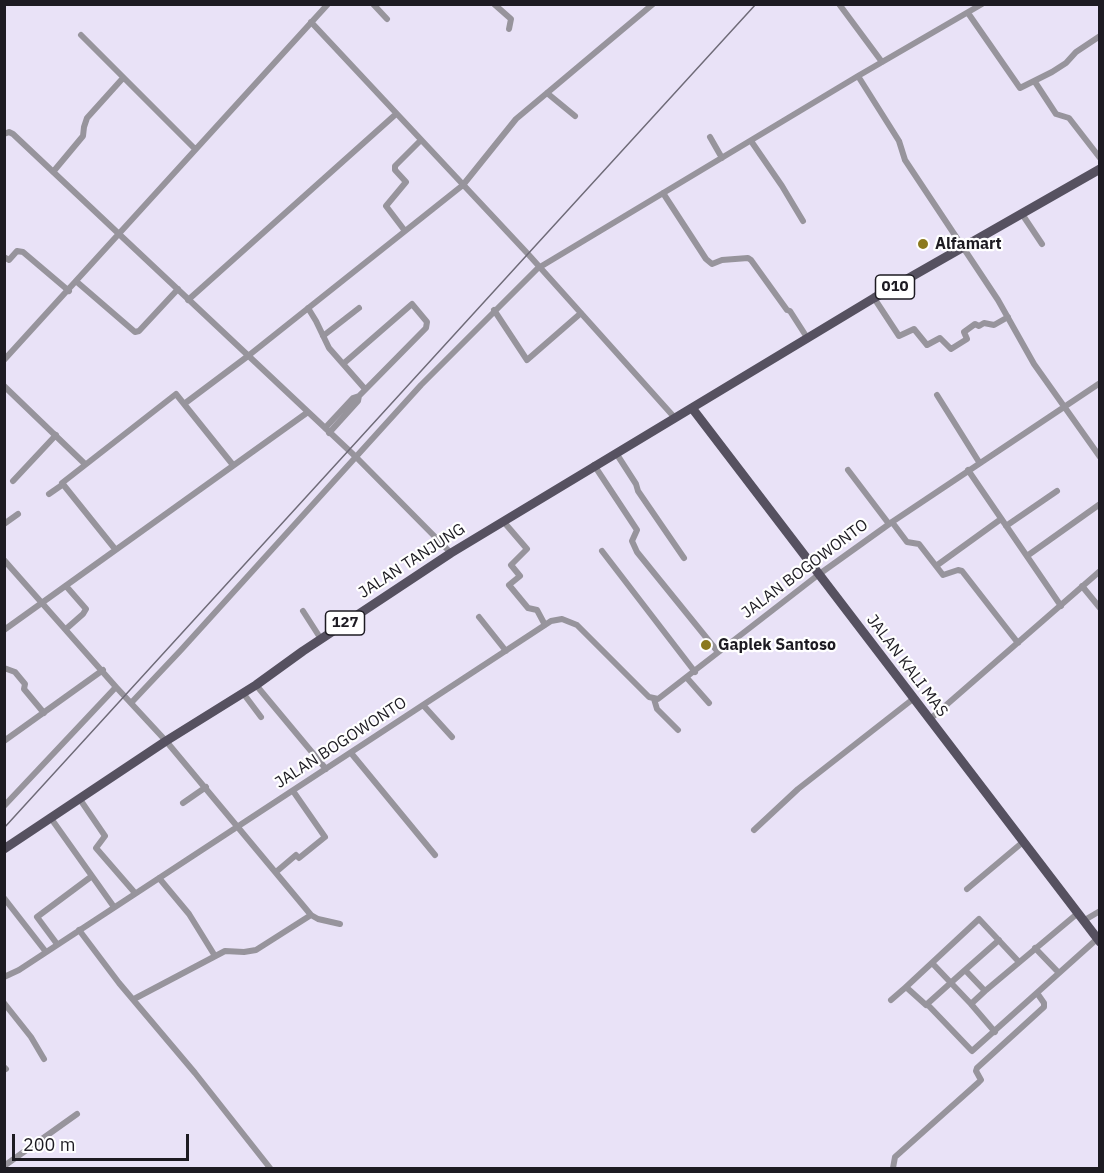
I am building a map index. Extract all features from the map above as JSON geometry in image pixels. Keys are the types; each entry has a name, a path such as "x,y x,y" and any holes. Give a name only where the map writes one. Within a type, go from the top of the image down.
{"main road":[{"name":"010","path":"692,408 874,298 1100,169"},
{"name":"JALAN TANJUNG","path":"4,849 166,741 256,685 451,553 692,408"},
{"name":"JALAN KALI MAS","path":"692,408 1098,941"}],"street":[{"path":"4,360 328,4"},
{"path":"373,4 387,19"},
{"path":"494,4 511,19 509,29"},
{"path":"184,404 463,185 510,124 653,4"},
{"path":"839,4 882,62"},
{"path":"131,703 421,385 494,310 540,267 982,4"},
{"path":"968,13 1018,86 1023,88 1066,63 1076,52 1100,36"},
{"path":"311,22 540,267 675,418"},
{"path":"81,35 195,148"},
{"path":"858,76 899,141 905,160 965,248 1034,364 1062,407 1100,457"},
{"path":"53,172 83,136 87,118 123,78"},
{"path":"1035,82 1056,114 1069,118 1100,158"},
{"path":"547,93 575,116"},
{"path":"188,300 396,114"},
{"path":"4,134 9,132 13,134 356,457 451,553"},
{"path":"710,136 722,158"},
{"path":"405,231 386,206 406,182 395,170 395,166 420,141"},
{"path":"751,141 803,221"},
{"path":"663,193 706,259 712,264 723,260 748,258 751,260 808,339"},
{"path":"1022,214 1042,244"},
{"path":"4,257 9,260 17,251 23,252 69,291"},
{"path":"77,282 135,332 139,331 177,290"},
{"path":"874,298 899,336 914,328 927,345 940,338 951,349 967,339 964,332 975,324 979,326 984,322 994,325 1008,317"},
{"path":"327,430 358,401 359,396 426,328 427,322 414,305 410,306 343,364"},
{"path":"308,308 329,348 365,390"},
{"path":"323,336 359,308"},
{"path":"494,310 527,360 581,313"},
{"name":"JALAN BOGOWONTO","path":"654,699 658,699 687,678 818,574 979,462 1100,383"},
{"path":"4,386 85,464"},
{"path":"50,494 62,485 64,479 176,394 233,465"},
{"path":"937,395 979,462"},
{"path":"4,630 308,412"},
{"path":"13,482 56,435"},
{"path":"616,453 638,491 684,558"},
{"path":"594,465 637,530 632,540 637,552 718,652"},
{"path":"848,470 907,542 918,544 943,575 958,570 962,571 1018,643"},
{"path":"968,470 1061,606"},
{"path":"62,485 115,549"},
{"path":"1006,526 1057,491"},
{"path":"1027,556 1100,504"},
{"path":"4,524 18,514"},
{"path":"936,566 1000,519"},
{"path":"503,521 527,549 511,565 520,576 508,585 528,608 537,610 545,625 562,619 577,625 649,697 654,699 657,709 678,730"},
{"path":"603,550 694,672"},
{"path":"4,560 206,787 311,915 318,920 340,924"},
{"path":"929,720 1100,572"},
{"path":"66,586 86,609 66,629"},
{"path":"1082,586 1100,608"},
{"path":"303,611 321,639"},
{"path":"479,617 506,651"},
{"name":"JALAN BOGOWONTO","path":"4,977 46,952 545,625"},
{"path":"4,668 15,672 25,684 24,689 44,714"},
{"path":"4,741 103,670"},
{"path":"687,678 709,703"},
{"path":"256,685 326,769"},
{"path":"4,806 116,687"},
{"path":"243,693 261,717"},
{"path":"754,830 798,789 913,699"},
{"path":"423,705 452,737"},
{"path":"351,753 435,855"},
{"path":"183,803 206,787"},
{"path":"276,872 296,855 299,858 325,837 293,791"},
{"path":"79,798 105,836 96,848 135,893"},
{"path":"50,817 114,907"},
{"path":"967,889 1023,842"},
{"path":"57,944 37,918 92,876"},
{"path":"159,878 189,914 215,956"},
{"path":"4,898 46,952"},
{"path":"971,1004 1035,948 1080,917 1100,911"},
{"path":"134,999 225,951 256,950 311,915"},
{"path":"891,1000 933,964 979,919 1019,962"},
{"path":"79,930 270,1168"},
{"path":"927,1004 999,940"},
{"path":"906,987 924,1005 927,1004 971,1050 995,1032 1059,973 1098,941"},
{"path":"1035,948 1059,973"},
{"path":"933,964 995,1032"},
{"path":"965,970 985,991"},
{"path":"893,1168 893,1159 897,1155 981,1080 976,1071 978,1068 1044,1007 1037,993"},
{"path":"4,1003 31,1037 44,1059"},
{"path":"4,1166 78,1114"}],"railway":[{"path":"4,828 756,4"}],"place":[{"name":"Alfamart","path":"923,244"},
{"name":"Gaplek Santoso","path":"706,645"}]}
